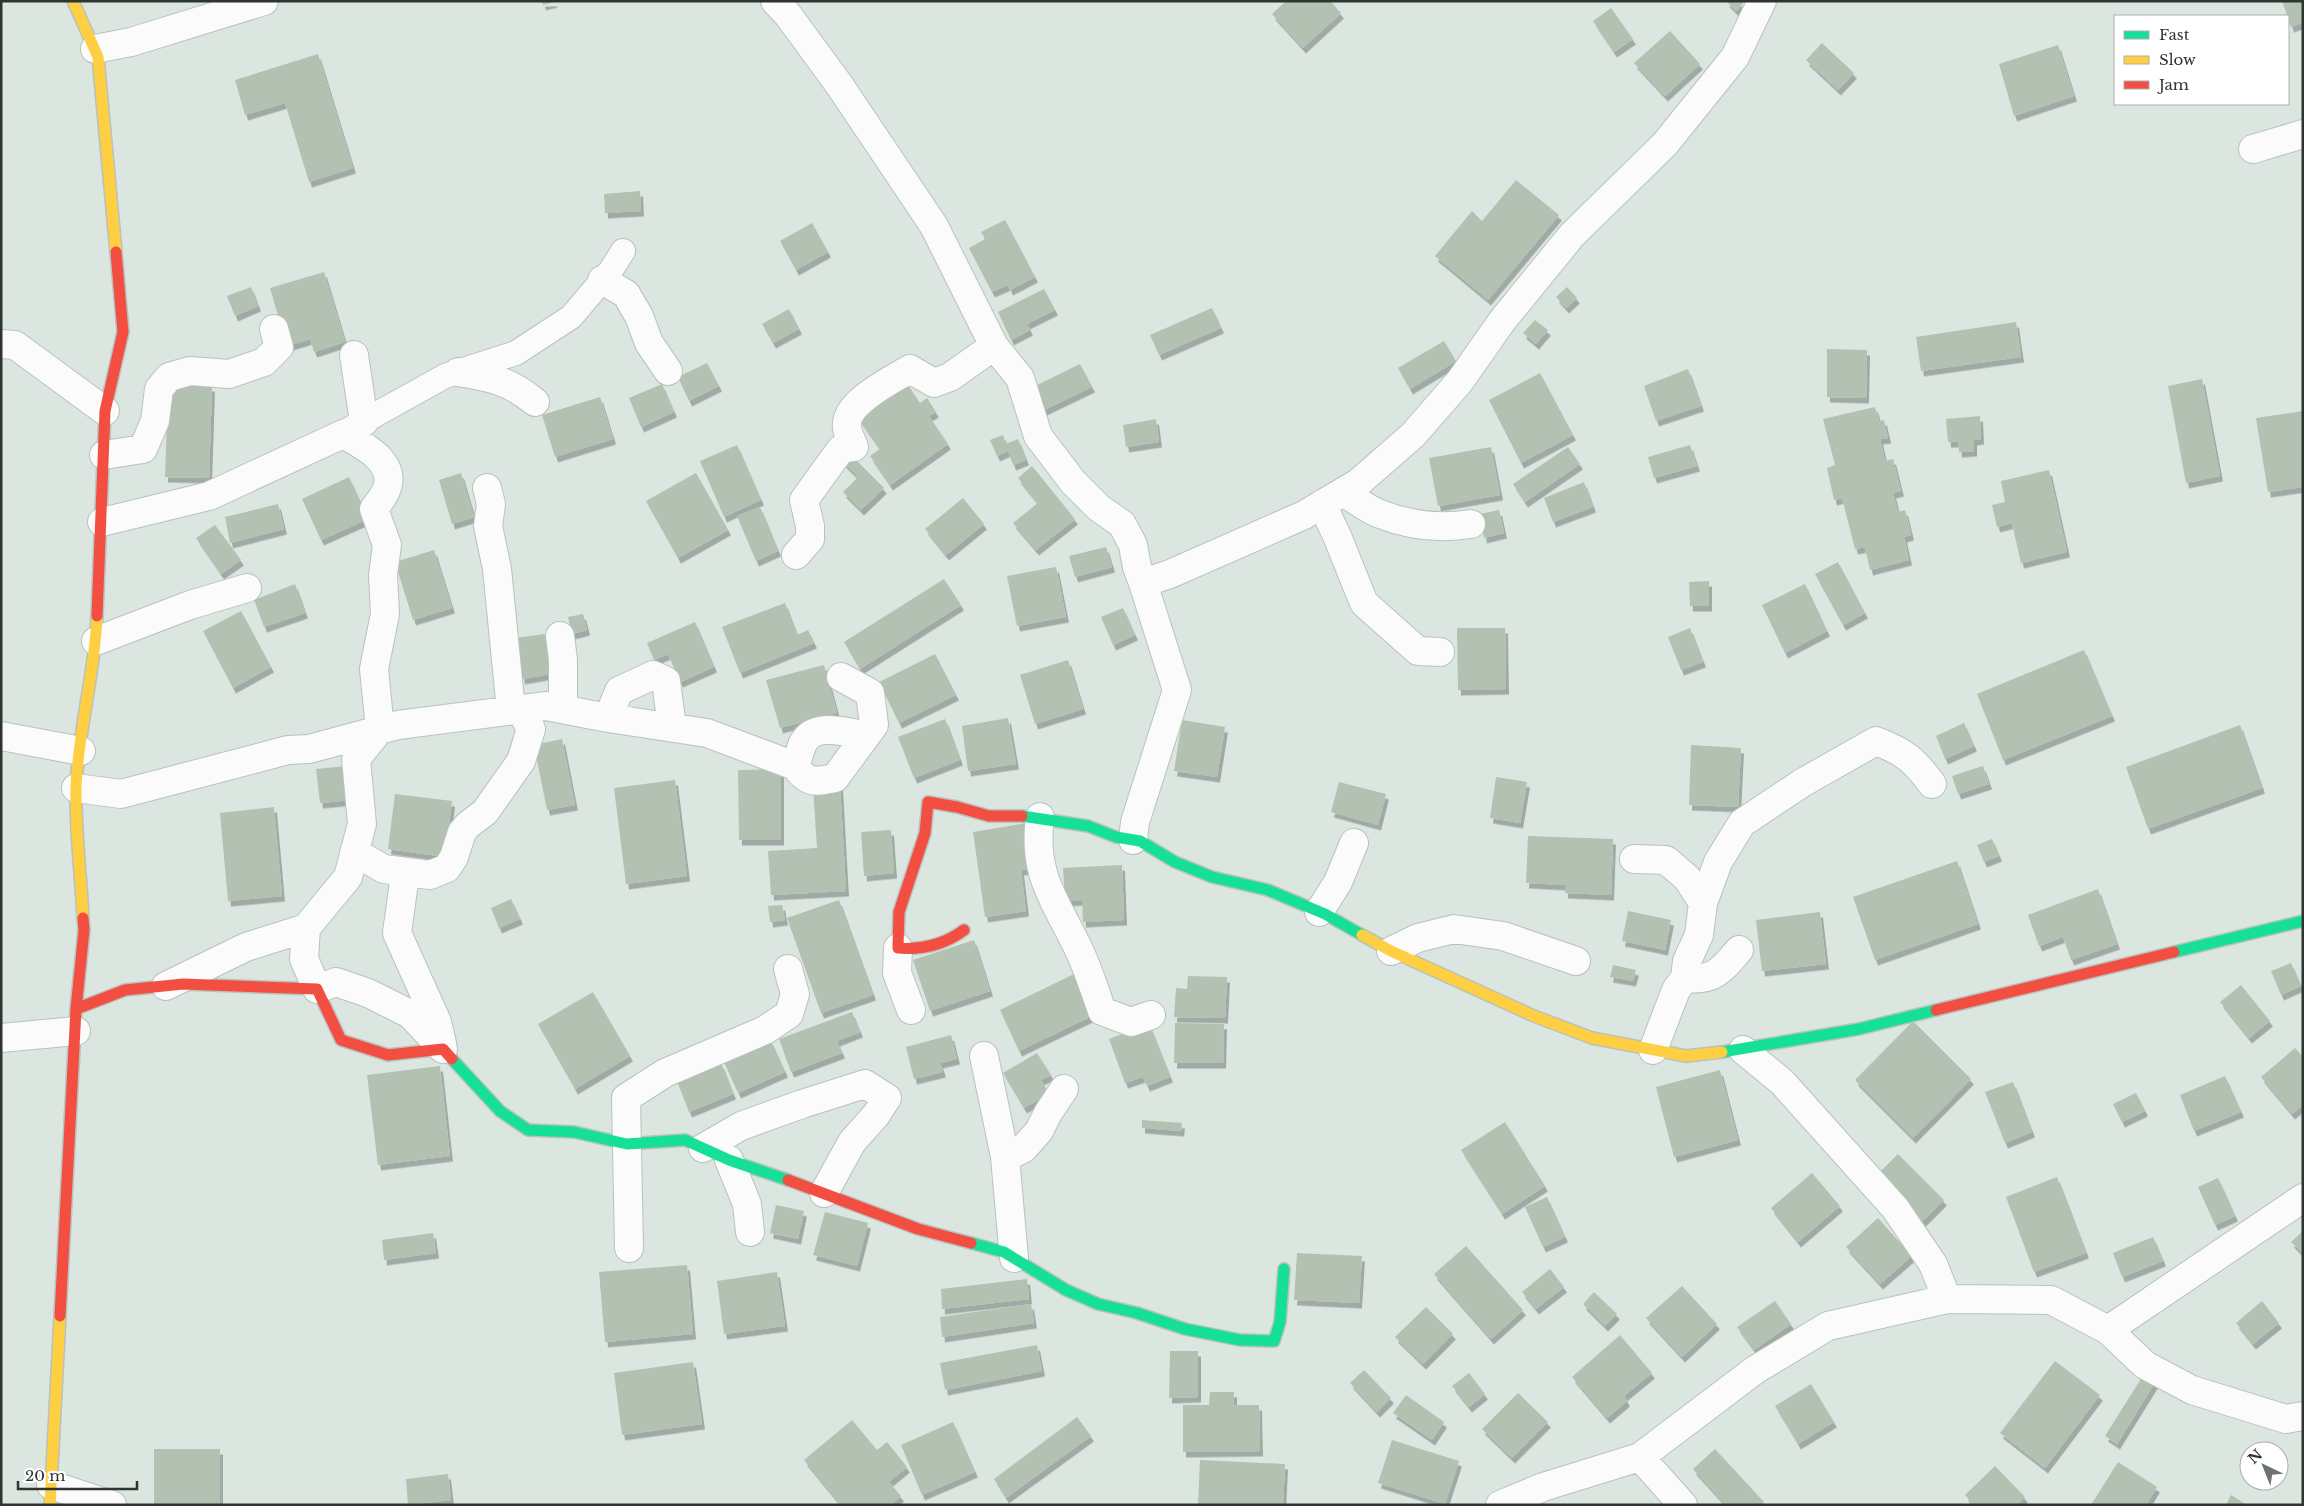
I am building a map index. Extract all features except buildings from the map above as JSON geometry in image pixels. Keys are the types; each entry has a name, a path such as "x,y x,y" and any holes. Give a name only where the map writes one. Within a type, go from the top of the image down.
{"street":[{"path":"73,1 98,57 123,332 105,411 96,642 84,706 76,788 84,930 76,1020 51,1495 112,1505"},
{"path":"95,49 131,42 264,1"},
{"path":"775,1 845,93 934,226 994,346 1020,378 1038,436 1073,482 1099,508 1122,524 1133,545 1137,567 1177,690 1135,822 1133,840"},
{"path":"1143,583 1170,574 1304,515 1358,483 1413,435 1460,381 1502,321 1572,235 1665,144 1735,57 1762,1"},
{"path":"2253,149 2303,134"},
{"path":"602,280 626,294 639,316 649,343 668,371"},
{"path":"104,455 143,450 154,421 159,389 169,377 190,371 229,374 264,362 279,347 274,329"},
{"path":"6,339 105,411"},
{"path":"796,555 810,539 810,526 804,500 841,449 854,447 846,427 851,410 874,390 910,370 934,383 950,376 994,346"},
{"path":"166,986 246,946 306,928 348,877 362,824 356,758 380,730 374,669 385,614 383,575 386,545 374,509 388,488 386,468 353,428 354,355"},
{"path":"458,372 494,378 518,388 536,402"},
{"path":"102,522 209,496 353,428"},
{"path":"354,852 384,869 400,872 430,875 448,868 454,857 462,832 485,812 521,761 531,729 515,710 497,569 488,526 491,504 487,488"},
{"path":"1332,498 1419,525 1452,527 1470,524"},
{"path":"1332,498 1338,536 1364,603 1418,651 1440,652"},
{"path":"96,642 190,605 247,588"},
{"path":"560,636 563,660 563,709"},
{"path":"608,718 619,691 653,675 666,681 672,727"},
{"path":"76,788 120,794 288,750 309,749 398,725 546,706 608,718 707,733 795,766 804,778 816,782 835,778 845,767 874,725 870,694 840,677"},
{"path":"795,766 804,742 815,732 834,729 866,735"},
{"path":"1,736 81,751"},
{"path":"1653,1050 1676,990 1684,978 1687,961 1699,935 1703,903 1718,862 1742,823 1840,760 1876,741 1900,750 1921,769 1932,784"},
{"path":"911,1010 897,973 899,912 925,833 928,802 989,816 1040,818 1088,826 1116,837 1140,841 1175,862 1212,877 1268,890 1320,912 1392,952 1490,997 1583,1035 1686,1056 1743,1050 1859,1029 2303,921"},
{"path":"1040,818 1037,838 1047,890 1080,951 1102,1011 1131,1022 1151,1015"},
{"path":"1320,912 1338,882 1354,843"},
{"path":"1634,859 1666,860 1686,878 1703,903"},
{"path":"400,872 404,882 397,932 437,1022 443,1049"},
{"path":"306,928 304,959 341,1040 388,1055 443,1049"},
{"path":"1392,952 1418,938 1454,929 1503,936 1576,961"},
{"path":"898,948 914,950 944,942 955,938 964,930"},
{"path":"1684,978 1701,979 1721,971 1739,950"},
{"path":"628,1248 626,1098 666,1073 765,1030 789,1014 795,994 788,970"},
{"path":"4,1040 76,1020 125,990 183,984 317,989 336,982 368,992 410,1014 500,1111 528,1130 574,1132 627,1144 685,1140 729,1160 824,1193 918,1229 1004,1252 1066,1290 1098,1304 1137,1313 1185,1330 1240,1340 1274,1341 1280,1322 1284,1269"},
{"path":"1743,1050 1782,1082 1895,1208 1932,1264 1946,1299"},
{"path":"984,1056 1004,1157 1014,1258"},
{"path":"703,1148 741,1126 865,1084 887,1098 876,1115 852,1142 824,1193"},
{"path":"1004,1157 1023,1148 1039,1132 1048,1113 1064,1089"},
{"path":"729,1160 747,1204 750,1232"},
{"path":"2108,1330 2303,1198"},
{"path":"1500,1505 1543,1487 1640,1457 1756,1370 1828,1326 1946,1299 2051,1300 2108,1330 2145,1365 2192,1390 2286,1419 2303,1416"},
{"path":"1640,1457 1683,1505"}],"lane":[{"path":"353,428 445,376 516,354 571,317 611,270 623,251"}],"traffic: fast":[{"path":"1022,816 1088,826 1116,837 1140,841 1175,862 1212,877 1268,890 1325,914 1362,935"},
{"path":"2174,952 2303,921"},
{"path":"1722,1052 1859,1029 1936,1010"},
{"path":"452,1059 500,1111 528,1130 574,1132 627,1144 685,1140 729,1160 788,1180"},
{"path":"971,1243 1004,1252 1066,1290 1098,1304 1137,1313 1185,1329 1240,1340 1274,1341 1280,1322 1284,1269"}],"traffic: slow":[{"path":"73,1 98,57 116,252"},
{"path":"83,918 77,836 77,766 96,638 97,616"},
{"path":"1362,935 1391,951 1534,1016 1592,1038 1686,1056 1722,1052"},
{"path":"50,1505 60,1316"}],"traffic: jam":[{"path":"97,616 105,411 123,332 116,252"},
{"path":"964,930 941,943 925,947 898,948 899,912 925,833 928,802 957,807 989,816 1022,816"},
{"path":"60,1316 76,1009 84,930 83,918"},
{"path":"1936,1010 2174,952"},
{"path":"76,1009 125,990 183,984 317,989 341,1040 388,1055 443,1049 452,1059"},
{"path":"788,1180 918,1229 971,1243"}]}
